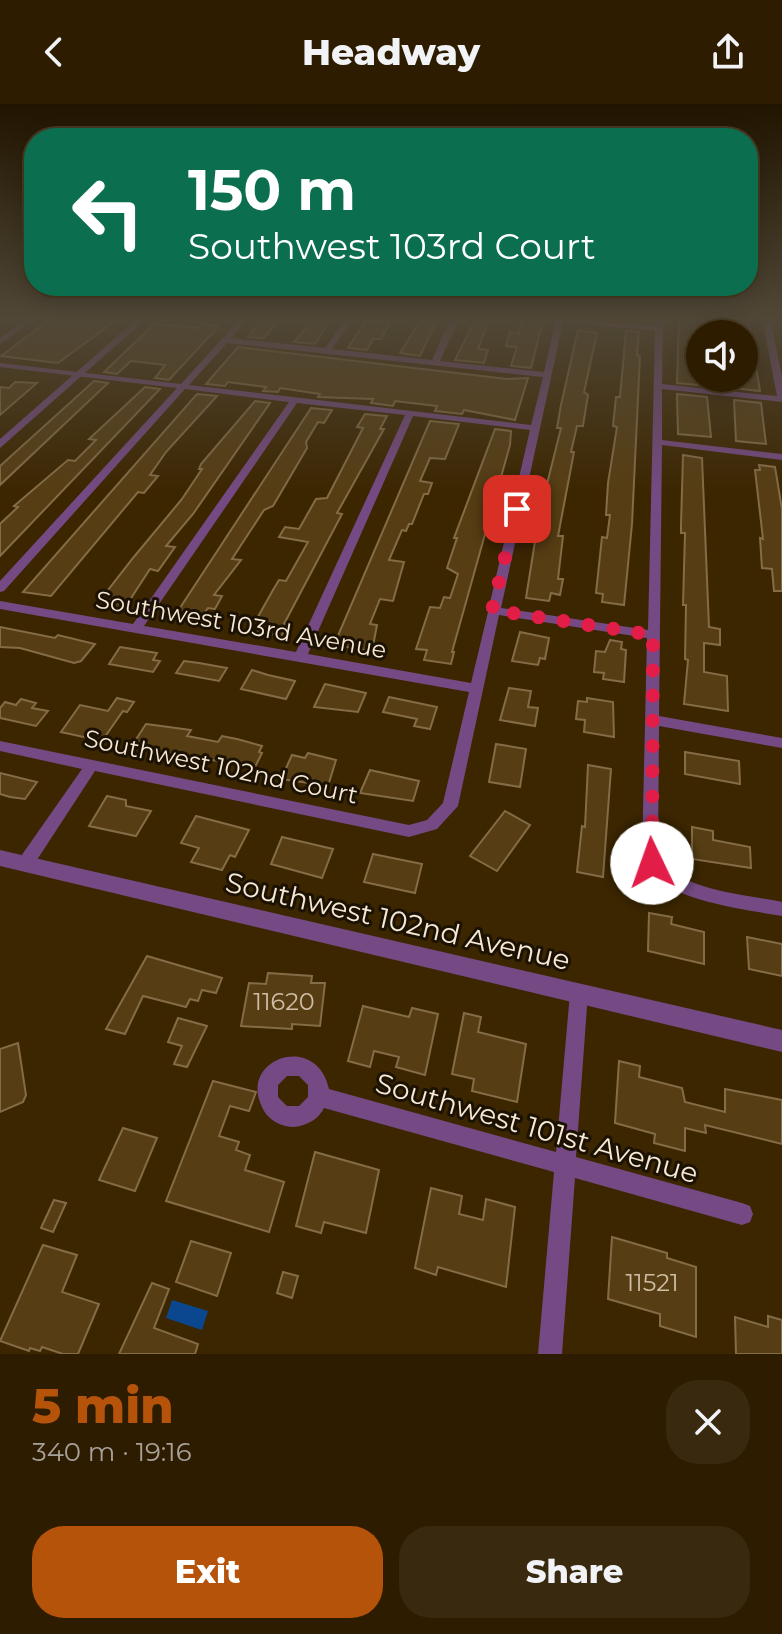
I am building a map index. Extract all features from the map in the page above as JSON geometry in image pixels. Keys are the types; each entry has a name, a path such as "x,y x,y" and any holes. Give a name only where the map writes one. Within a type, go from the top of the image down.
{"street":[{"path":"0,445 76,376"},
{"path":"99,376 536,428"},
{"path":"0,588 192,376"},
{"path":"475,688 548,376"},
{"path":"658,376 650,855 664,878 695,889 782,909"},
{"path":"658,386 782,398 778,376"},
{"path":"136,629 295,399"},
{"path":"300,658 410,413"},
{"path":"657,442 782,457"},
{"name":"Southwest 103rd Avenue","path":"0,605 475,688"},
{"path":"492,610 653,635"},
{"name":"Southwest 102nd Court","path":"0,746 409,831 432,825 450,806 475,688"},
{"path":"651,720 782,743"},
{"path":"25,864 92,765"},
{"name":"Southwest 102nd Avenue","path":"0,858 782,1041"},
{"path":"550,1354 579,993"},
{"name":"Southwest 101st Avenue","path":"318,1096 742,1214"}],"water":[{"path":"172,1300 208,1311 202,1330 166,1318"}],"building":[{"path":"156,376 172,376 169,380"},
{"path":"213,376 528,378 515,420 464,410 462,414 435,411 437,406 395,401 393,406 371,403 373,399 318,397 320,394 280,388 278,392 263,391 266,387 228,382 225,386 206,384"},
{"path":"567,376 587,376 583,426 577,426 571,452 574,452 558,536 563,536 558,579 563,579 560,595 551,593 549,601 526,598 539,516 561,428 557,428"},
{"path":"622,376 639,376 632,524 624,605 602,602 603,594 596,593 602,537 607,538 610,515 606,515 608,483 617,427 613,426 616,397 620,397"},
{"path":"677,376 686,376 686,384 677,383"},
{"path":"94,381 108,383 0,485 0,466"},
{"path":"15,382 37,383 0,415 0,387 9,388"},
{"path":"145,387 160,389 0,556 0,524 18,507 14,506 68,460 75,461 96,440 89,439"},
{"path":"197,394 217,396 166,452 150,475 158,476 144,493 138,492 51,596 23,592"},
{"path":"677,394 707,397 711,437 678,434"},
{"path":"734,400 761,403 766,444 736,441"},
{"path":"255,401 270,403 193,514 166,546 175,547 158,571 150,569 124,609 100,605 98,603 182,499 202,469 199,469 201,464"},
{"path":"311,408 332,410 324,423 318,422 306,442 307,448 273,506 264,510 232,559 241,560 214,595 222,596 215,609 208,608 198,621 174,617"},
{"path":"365,414 387,416 380,429 384,429 337,513 342,514 284,624 287,625 282,636 257,632 261,623 255,622 273,590 279,580 286,581 308,542 279,537 285,527 299,529 316,499 327,498 363,428 357,427"},
{"path":"430,421 459,424 445,459 430,458 420,481 432,483 428,494 424,494 412,524 406,531 402,530 389,560 404,562 393,601 380,599 370,624 377,625 372,651 334,645"},
{"path":"495,429 511,431 510,445 451,664 424,660 427,650 416,649 430,607 440,608 444,597 450,598 458,574 447,568 457,538 454,538"},
{"path":"683,455 702,458 709,627 720,629 720,645 704,643 704,672 727,676 728,711 684,704 688,660 685,659 686,605 683,605 685,533 681,533"},
{"path":"759,465 775,467 782,509 782,591 774,591 772,569 762,568 760,538 763,539 755,470 760,470"},
{"path":"0,627 95,644 81,661 74,663 20,648 0,647"},
{"path":"520,632 549,638 545,659 540,658 538,665 512,661"},
{"path":"610,640 622,642 621,649 626,650 624,682 603,679 604,673 594,672 596,651 605,652"},
{"path":"120,647 157,653 153,660 160,661 153,672 109,664"},
{"path":"184,661 227,668 219,681 176,673"},
{"path":"252,670 295,681 286,699 241,689"},
{"path":"325,684 366,693 358,712 314,707"},
{"path":"509,688 531,691 528,707 538,708 535,726 500,720"},
{"path":"389,697 437,707 430,729 414,726 417,719 383,712"},
{"path":"117,698 134,702 127,712 123,711 102,741 61,732 80,705 108,711"},
{"path":"587,698 613,702 614,737 584,732 585,720 576,719 578,701 587,702"},
{"path":"21,699 36,703 32,708 48,711 36,726 0,718 0,708 5,702 16,705"},
{"path":"146,724 191,730 187,736 218,742 222,736 237,739 262,746 259,752 262,753 255,767 131,747"},
{"path":"496,744 526,749 520,787 489,782"},
{"path":"685,752 739,761 740,784 685,774"},
{"path":"308,753 336,760 328,786 281,779 292,755 305,758"},
{"path":"588,765 611,769 603,877 577,872 582,826 585,827"},
{"path":"370,770 419,781 413,801 360,793"},
{"path":"0,773 37,782 25,799 10,797 0,794"},
{"path":"107,796 126,800 126,806 151,811 136,836 89,826"},
{"path":"505,811 530,825 497,871 470,856"},
{"path":"196,816 249,830 235,857 230,855 222,870 191,862 199,848 181,843"},
{"path":"692,827 713,831 713,840 750,847 751,868 692,859"},
{"path":"282,837 333,849 322,878 271,864"},
{"path":"373,854 422,864 415,893 364,882"},
{"path":"649,913 672,917 671,924 704,932 704,964 648,951"},
{"path":"747,937 782,944 782,976 749,969"},
{"path":"147,956 222,978 216,993 202,990 198,1001 190,999 186,1007 143,996 125,1034 106,1029"},
{"path":"268,973 312,976 311,983 325,983 320,1026 292,1024 292,1029 241,1026 249,983 266,984"},
{"path":"363,1006 409,1017 412,1008 438,1014 425,1075 396,1067 399,1057 374,1051 370,1067 348,1061"},
{"path":"464,1013 481,1017 478,1032 526,1044 517,1102 472,1091 474,1079 452,1074"},
{"path":"178,1018 207,1026 187,1067 174,1064 182,1046 168,1042"},
{"path":"18,1043 26,1095 23,1102 0,1112 0,1049"},
{"path":"619,1061 640,1066 639,1077 682,1088 685,1102 725,1112 725,1089 782,1100 782,1144 705,1125 706,1133 685,1128 685,1151 654,1143 655,1134 615,1123"},
{"path":"213,1081 256,1092 249,1111 230,1106 219,1136 239,1142 236,1150 250,1155 245,1170 284,1182 269,1232 166,1201"},
{"path":"123,1128 157,1138 135,1191 99,1180"},
{"path":"315,1152 379,1170 366,1233 324,1222 321,1233 296,1226"},
{"path":"431,1188 462,1196 459,1214 483,1220 486,1199 515,1207 506,1287 438,1267 436,1275 415,1268"},
{"path":"54,1200 66,1203 53,1232 41,1228"},
{"path":"612,1237 667,1253 667,1258 696,1267 696,1337 660,1326 660,1314 608,1299"},
{"path":"191,1241 231,1253 217,1296 176,1282"},
{"path":"43,1245 77,1255 62,1292 99,1304 78,1354 63,1354 42,1347 40,1351 30,1348 29,1351 0,1341"},
{"path":"283,1272 298,1276 292,1298 277,1293"},
{"path":"152,1283 169,1289 154,1328 198,1344 195,1354 119,1354"},
{"path":"768,1316 782,1320 782,1354 736,1354 735,1317 768,1327"}],"route":[{"path":"517,509 492,610 653,635 652,863"}]}
